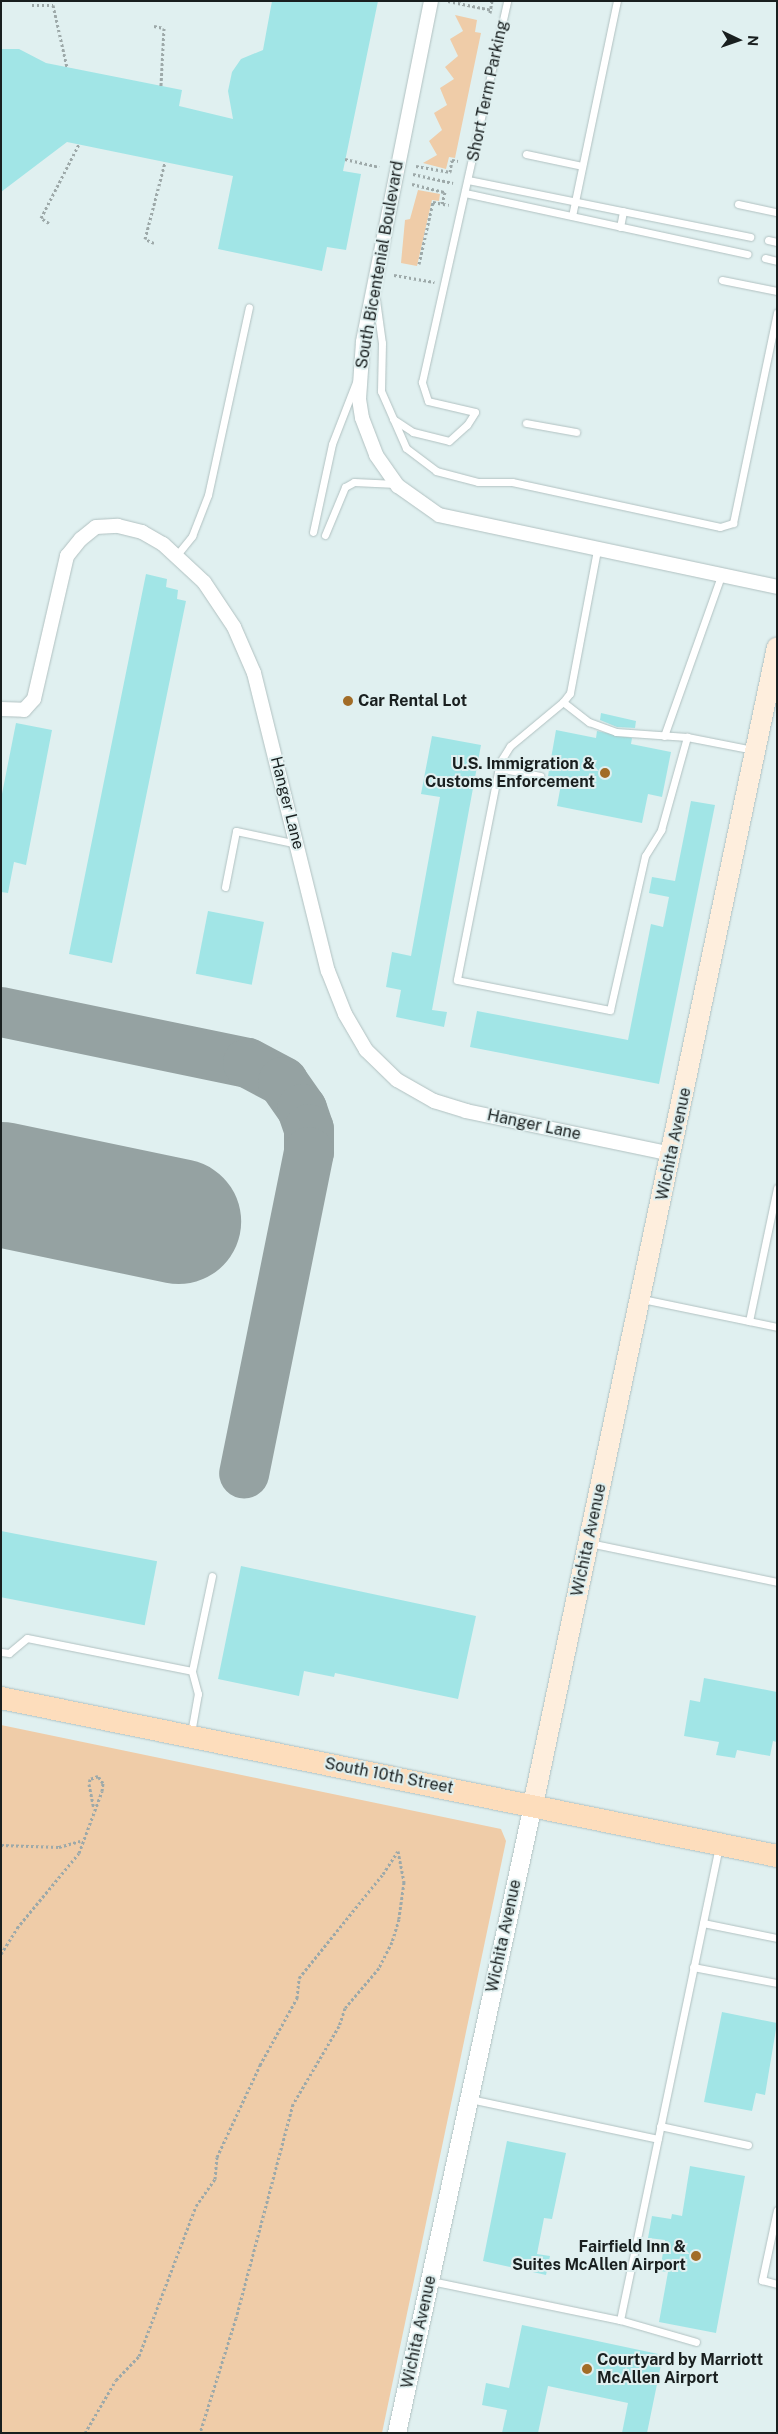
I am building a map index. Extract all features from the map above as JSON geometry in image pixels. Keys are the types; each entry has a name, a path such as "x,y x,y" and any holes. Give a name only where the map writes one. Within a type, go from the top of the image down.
{"main road":[{"name":"Wichita Avenue","path":"532,1805 672,1154 777,647"},
{"name":"South 10th Street","path":"1,1698 777,1856"}],"street":[{"name":"South Bicentenial Boulevard","path":"432,1 374,284 361,367 362,418 376,455 396,484 410,498 439,515 777,588"},
{"name":"Hanger Lane","path":"1,709 24,710 34,699 67,556 81,539 96,527 118,526 142,532 164,544 204,582 224,612 254,673 328,971 345,1014 366,1050 398,1080 434,1101 466,1111 672,1154"},
{"name":"Wichita Avenue","path":"397,2433 532,1805"}],"lane":[{"name":"Short Term Parking","path":"392,419 413,432 449,441 467,425 475,412 428,401 422,382 507,1"},
{"path":"572,216 617,1"},
{"path":"526,154 582,166"},
{"path":"468,180 750,237"},
{"path":"516,204 518,190"},
{"path":"465,193 747,254"},
{"path":"738,204 777,212"},
{"path":"620,227 623,211"},
{"path":"768,240 777,242"},
{"path":"765,258 777,261"},
{"path":"722,280 777,291"},
{"path":"374,284 382,344 381,391 406,448 436,471 478,482 512,482 720,527 733,523 777,313"},
{"path":"176,556 192,536 208,495 249,307"},
{"path":"313,532 332,444 361,367"},
{"path":"526,423 576,432"},
{"path":"325,535 345,487 354,482 396,484"},
{"path":"597,550 574,683 563,702 510,746 498,768 457,980 610,1010 645,856 661,830 686,736"},
{"path":"664,736 721,576"},
{"path":"563,702 589,722 616,732 686,736 756,750"},
{"path":"498,768 540,776"},
{"path":"224,887 236,831 297,844"},
{"path":"749,1321 777,1188"},
{"path":"641,1298 777,1326"},
{"path":"589,1543 777,1582"},
{"path":"190,1736 198,1694 192,1671 212,1576"},
{"path":"1,1652 10,1654 26,1638 192,1671"},
{"path":"620,2320 719,1845"},
{"path":"703,1923 777,1938"},
{"path":"693,1967 777,1983"},
{"path":"469,2099 658,2138"},
{"path":"660,2126 748,2145"},
{"path":"777,2210 774,2235 762,2280 777,2284"},
{"path":"430,2280 620,2320 696,2342"}],"path":[{"path":"448,1 486,9"},
{"path":"488,19 492,1"},
{"path":"32,5 52,5 67,67"},
{"path":"154,26 164,28 161,86"},
{"path":"49,224 41,218 79,144"},
{"path":"452,190 460,152"},
{"path":"345,159 379,167"},
{"path":"416,166 450,172 452,160 458,161"},
{"path":"154,243 145,239 165,162"},
{"path":"412,174 450,183"},
{"path":"412,184 445,192 442,204"},
{"path":"419,264 433,202 449,205 450,198"},
{"path":"394,275 429,282"},
{"path":"1,1954 17,1928 79,1853 81,1841 94,1809 103,1783 98,1776 90,1779 89,1784 94,1809"},
{"path":"1,1844 59,1847 81,1841"},
{"path":"85,2433 116,2380 140,2356 196,2206 215,2179 220,2150 260,2065 297,1998 300,1978 383,1874 398,1851 404,1882 399,1919 392,1942 379,1968 345,2008 339,2026 293,2104 236,2318 200,2433"}],"shaded area":[{"path":"455,15 477,20 475,32 481,33 455,158 449,157 446,169 423,163 437,155 429,141 442,130 434,113 447,105 440,88 454,79 445,67 458,56 450,39 463,31"},
{"path":"418,190 440,194 439,201 432,200 417,266 401,263 405,220 410,219"},
{"path":"1,1725 501,1829 506,1841 382,2433 1,2433"}],"building":[{"path":"272,1 378,1 343,171 361,174 346,250 327,247 322,271 218,249 233,176 67,142 1,192 1,49 19,49 46,63 182,90 179,106 233,119 228,91 232,72 241,59 263,50"},
{"path":"146,574 167,579 166,587 178,590 177,599 186,601 112,963 69,954"},
{"path":"601,713 636,721 635,728 617,727 600,720"},
{"path":"16,723 52,730 26,865 14,862 8,893 1,892 1,799"},
{"path":"556,730 596,738 597,731 632,738 631,744 671,752 662,797 648,794 642,823 557,806 562,779 548,776"},
{"path":"432,736 481,745 432,1010 447,1012 444,1027 396,1017 401,990 386,987 392,952 411,956 440,797 421,794"},
{"path":"691,801 715,805 659,1084 470,1047 477,1011 628,1040 651,924 663,927 669,897 649,893 652,877 675,881"},
{"path":"208,911 264,922 252,985 196,974"},
{"path":"1,1531 157,1561 145,1625 1,1597"},
{"path":"241,1566 476,1616 458,1699 335,1673 334,1677 304,1671 299,1696 218,1679"},
{"path":"704,1678 777,1692 777,1742 773,1741 770,1756 737,1750 735,1758 716,1755 719,1742 684,1736 690,1700 700,1702"},
{"path":"722,2012 777,2023 765,2095 756,2093 752,2111 704,2102"},
{"path":"507,2141 566,2153 552,2219 544,2218 537,2254 550,2256 546,2275 483,2261"},
{"name":"Fairfield Inn & Suites McAllen Airport","path":"690,2166 745,2176 716,2333 659,2322 668,2272 660,2271 665,2240 648,2238 652,2216 671,2219 672,2214 682,2216"},
{"name":"Courtyard by Marriott McAllen Airport","path":"522,2325 663,2355 647,2433 622,2433 628,2403 548,2386 538,2433 502,2433 507,2410 482,2405 486,2383 509,2388"}],"taxiway":[{"path":"1,1012 248,1063 283,1082 302,1109 309,1129 309,1152 244,1473"}],"runway":[{"path":"1,1184 178,1221"}],"place":[{"name":"Car Rental Lot","path":"348,701"},
{"name":"U.S. Immigration & Customs Enforcement","path":"605,773"},
{"name":"Fairfield Inn & Suites McAllen Airport","path":"696,2256"},
{"name":"Courtyard by Marriott McAllen Airport","path":"587,2369"}]}
